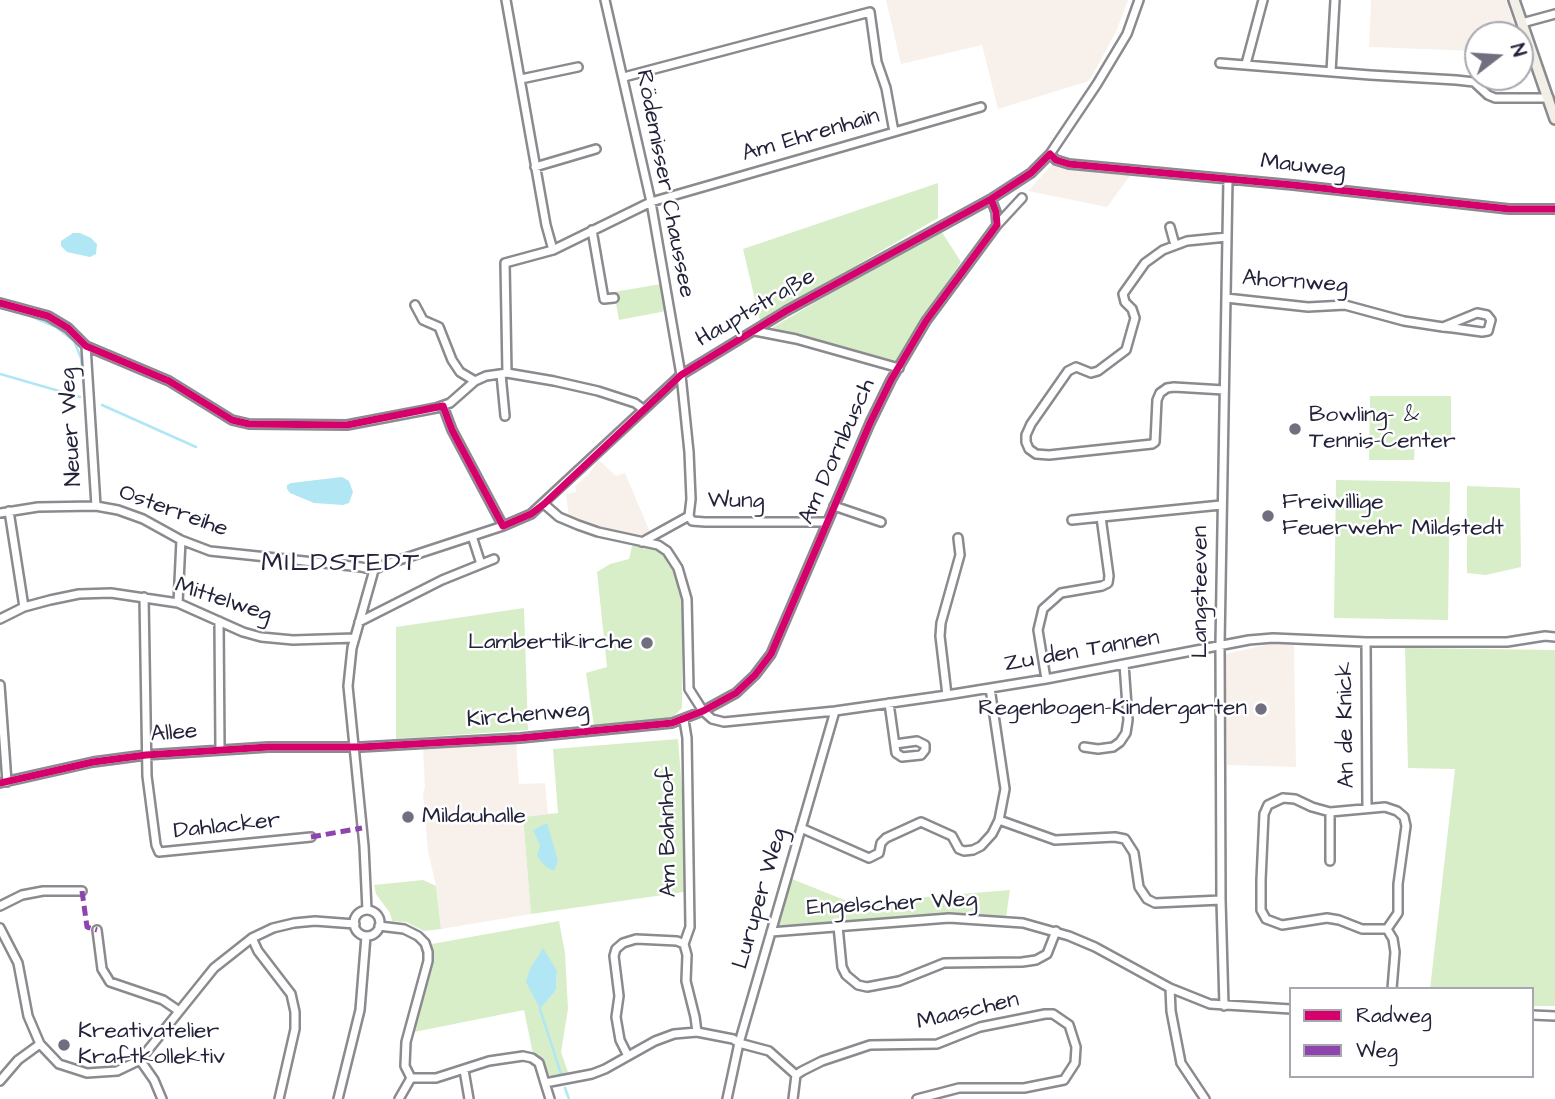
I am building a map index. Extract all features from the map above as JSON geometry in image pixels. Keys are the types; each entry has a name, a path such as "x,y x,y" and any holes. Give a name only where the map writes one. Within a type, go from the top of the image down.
{"main road":[{"path":"1514,0 1521,21"},
{"path":"1534,56 1555,119"}],"street":[{"path":"506,0 535,167 553,250"},
{"name":"Rödemisser Chaussee","path":"606,0 651,202 681,375 690,452 689,516"},
{"name":"Hauptstraße","path":"374,570 531,514 681,375 786,311 991,199 1031,173 1050,155 1066,132 1127,34 1139,0"},
{"path":"1246,64 1263,0"},
{"path":"1331,72 1335,0"},
{"path":"624,77 870,12 877,62 886,88 894,132"},
{"path":"1529,21 1555,14"},
{"path":"1220,63 1456,80 1474,82 1495,98 1549,98"},
{"path":"521,79 578,67"},
{"name":"Am Ehrenhain","path":"504,373 505,263 553,250 651,202 981,107"},
{"path":"535,167 596,149"},
{"name":"Mauweg","path":"1050,155 1069,164 1509,209 1555,209"},
{"name":"Langsteeven","path":"1224,1006 1220,645 1228,179"},
{"name":"Am Dornbusch","path":"703,711 736,693 755,675 771,653 870,422 899,368 926,321 997,225 1022,198"},
{"path":"991,199 997,225"},
{"path":"1170,227 1175,245"},
{"path":"592,230 604,299 614,299"},
{"path":"1224,390 1174,387 1160,393 1153,444 1049,455 1035,454 1026,442 1031,424 1068,371 1076,367 1091,373 1098,371 1126,349 1135,318 1123,298 1126,288 1145,263 1175,245 1227,237"},
{"name":"Ahornweg","path":"1226,298 1308,306 1345,305 1404,321 1443,327 1482,332 1488,331 1491,320 1487,315 1477,313 1443,327"},
{"path":"0,303 48,316 68,328 86,346 169,381 232,420 249,424 347,425 443,406 475,381 504,373 598,391 635,403 643,409"},
{"path":"415,305 423,320 439,327 452,360 460,372 475,381"},
{"path":"755,331 796,339 899,368"},
{"name":"Neuer Weg","path":"86,346 96,506"},
{"path":"504,373 505,416"},
{"path":"443,406 473,471 503,526"},
{"path":"544,504 559,517 578,525 658,545 667,551 684,582 687,599 687,680 693,697 712,719 724,722 835,710"},
{"path":"1072,520 1221,505"},
{"name":"Osterreihe","path":"0,513 38,507 96,506 143,519 181,540 220,552 374,570"},
{"path":"834,506 881,522"},
{"path":"9,511 24,607"},
{"path":"642,542 689,516"},
{"name":"Wung","path":"689,516 692,521 705,522 827,522"},
{"path":"1046,679 1038,630 1043,609 1060,593 1108,583 1110,576 1101,517"},
{"path":"472,536 481,564"},
{"path":"947,695 940,636 941,623 960,555 958,538"},
{"path":"178,603 181,540"},
{"path":"359,622 442,580 494,559"},
{"path":"367,910 364,846 348,686 355,638 374,570"},
{"name":"Mittelweg","path":"0,619 24,607 79,594 111,593 178,603 261,637 293,640 355,638"},
{"path":"144,597 146,755"},
{"path":"219,621 220,750"},
{"name":"Zu den Tannen","path":"835,710 1046,679 1220,645 1273,638 1366,642 1507,642 1555,632"},
{"name":"Zu den Tannen","path":"1545,636 1555,637"},
{"name":"An de Knick","path":"1366,642 1367,807"},
{"path":"1084,747 1113,747 1126,733 1128,720 1124,664"},
{"path":"0,685 4,782"},
{"path":"801,828 869,858 879,853 886,838 921,822 952,836 959,849 973,850 981,846 992,834 999,820 1005,789 990,688"},
{"path":"889,704 895,744"},
{"name":"Luruper Weg","path":"727,1099 739,1043 835,710"},
{"name":"Kirchenweg","path":"354,746 520,738 672,723 703,711"},
{"name":"Am Bahnhof","path":"684,720 687,738 690,927 684,944 687,955 686,981 697,1032"},
{"name":"Allee","path":"4,782 93,762 146,755 268,747 354,746"},
{"name":"Dahlacker","path":"146,755 159,852 311,837"},
{"name":"An de Knick","path":"1283,798 1295,799 1330,811 1367,807 1385,807 1397,811 1404,817 1406,826 1398,884 1398,913 1387,929 1362,929 1327,918 1282,925 1266,919 1261,910 1264,814 1268,805 1283,798"},
{"name":"An de Knick","path":"1330,811 1330,861"},
{"path":"999,820 1055,840 1115,836 1125,839 1134,853 1139,887 1147,899 1155,903 1221,900"},
{"path":"0,906 22,895 43,891 82,891"},
{"path":"367,910 378,916 379,926 374,934 366,936 359,933 355,924 359,914 367,910"},
{"name":"Engelscher Weg","path":"771,932 949,918 1023,923 1096,947 1170,988 1210,1004 1289,1009"},
{"path":"0,928 18,963 28,1016 40,1044 59,1064 87,1073 117,1071 140,1060 214,968 252,938 273,928 294,923 315,921 355,924"},
{"path":"379,926 404,929 418,936 425,943 428,953 405,1050 405,1066 411,1078"},
{"path":"838,926 842,967 846,975 858,985 867,986 899,981 944,963 1014,963 1036,960 1047,954 1056,932"},
{"path":"1387,929 1393,939 1395,952 1392,987"},
{"path":"97,930 102,969 110,982 163,1000 179,1011"},
{"path":"338,1099 360,1010 366,936"},
{"path":"252,938 258,951 290,993 295,1012 295,1030 278,1099"},
{"path":"628,1056 617,1030 619,996 616,949 623,943 636,939 677,941 684,944"},
{"path":"1170,988 1171,1012 1181,1063 1206,1099"},
{"name":"Maaschen","path":"796,1075 822,1061 870,1045 937,1044 980,1027 1045,1014 1053,1014 1069,1025 1076,1047 1075,1063 1064,1080 1024,1088 959,1088 917,1099"},
{"path":"1534,1015 1555,1016"},
{"path":"545,1083 592,1074 655,1041 674,1034 697,1032 733,1039 769,1051 796,1075 793,1099"},
{"path":"0,1082 18,1060 40,1044"},
{"path":"411,1078 436,1078 489,1061 523,1056 539,1063 550,1099"},
{"path":"140,1060 154,1080 162,1099"},
{"path":"464,1070 469,1099"},
{"path":"399,1099 411,1078"}],"shaded area":[{"path":"886,0 1128,0 1116,32 1089,81 998,109 982,45 901,64"},
{"path":"1371,0 1506,0 1513,21 1464,21 1464,50 1369,47"},
{"path":"1056,160 1135,169 1107,207 1028,191"},
{"path":"599,460 616,476 625,473 650,532 641,535 588,526 569,516 566,494 576,492 575,486 589,474"},
{"name":"Regenbogen-Kindergarten","path":"1270,644 1294,644 1296,767 1227,765 1225,654"},
{"path":"516,742 519,784 545,783 548,814 523,817 531,914 441,929 436,886 428,851 423,794 423,748"}],"green space":[{"path":"938,183 938,218 760,321 743,249"},
{"path":"940,229 961,262 897,361 770,329"},
{"path":"661,284 666,311 619,320 614,292"},
{"path":"1370,396 1451,396 1451,439 1415,438 1414,460 1369,460"},
{"path":"1336,480 1450,482 1448,620 1334,618"},
{"path":"1467,486 1520,488 1521,567 1486,575 1467,573"},
{"path":"632,546 656,547 669,556 678,570 682,588 682,708 672,718 594,726 586,673 607,667 597,572 610,564 629,559"},
{"path":"524,608 528,730 396,739 396,627"},
{"path":"1405,648 1555,650 1555,1006 1534,1006 1534,987 1430,987 1455,769 1408,768"},
{"path":"678,739 683,802 684,892 531,914 523,817 558,813 553,749"},
{"path":"792,879 852,903 1010,890 1006,917 953,913 778,926"},
{"path":"423,880 436,886 441,929 424,931 406,922 392,921 390,913 376,894 374,885"},
{"path":"559,921 565,953 568,1009 561,1052 569,1075 552,1077 546,1073 537,1055 533,1054 524,1010 414,1032 433,957 432,944","holes":["557,971 556,990 540,1008 527,982"]}],"water":[{"path":"73,233 91,238 97,244 96,254 90,257 67,252 61,246 61,241"},
{"path":"342,477 349,481 353,492 349,503 343,505 314,503 290,493 287,489 287,485 291,483"},
{"path":"547,823 558,861 554,871 545,866 537,856 540,845 533,830"},
{"path":"543,948 557,971 556,990 540,1009 526,982 530,969"}],"waterway":[{"path":"0,308 17,311"},
{"path":"26,314 56,327 74,341 81,358 84,386"},
{"path":"0,374 80,397"},
{"path":"85,392 88,434"},
{"path":"102,405 196,447"},
{"path":"540,1009 561,1074"},
{"path":"565,1088 569,1099"}],"marked path":[{"path":"311,837 362,828"},
{"path":"82,891 87,927 97,930"}],"cycle path":[{"path":"0,303 48,316 68,328 86,346 169,381 232,420 249,424 347,425 443,406 452,430 503,526 531,514 544,504 681,375 786,311 991,199 1031,173 1050,154 1056,160 1069,164 1509,209 1555,209"},
{"path":"0,783 93,762 146,755 268,747 361,747 520,738 672,723 703,711 736,693 755,675 771,654 891,380 926,321 997,225 991,199"}],"place":[{"name":"Bowling- & Tennis-Center","path":"1295,429"},
{"name":"Freiwillige Feuerwehr Mildstedt","path":"1268,516"},
{"name":"Lambertikirche","path":"647,643"},
{"name":"Regenbogen-Kindergarten","path":"1261,709"},
{"name":"Mildauhalle","path":"408,817"},
{"name":"Kreativatelier Kraftkollektiv","path":"64,1045"}],"district":[{"name":"MILDSTEDT","path":"341,565"}]}
